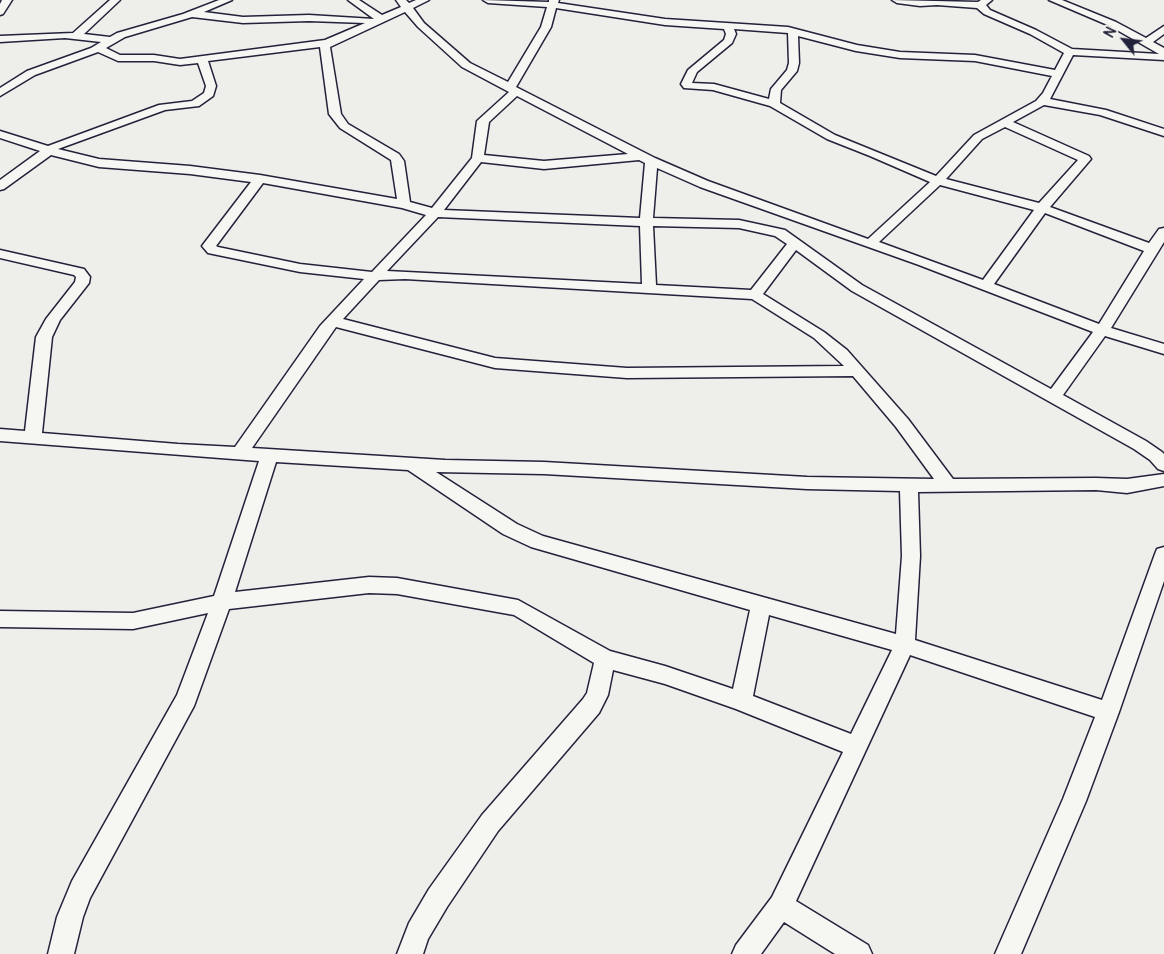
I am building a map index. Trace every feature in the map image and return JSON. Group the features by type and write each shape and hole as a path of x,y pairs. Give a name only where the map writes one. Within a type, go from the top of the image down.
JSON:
{"street":[{"path":"0,12 7,0"},
{"path":"76,36 115,0"},
{"path":"0,93 31,73 98,48 110,40 141,28 191,14 227,0"},
{"path":"354,0 378,19"},
{"path":"98,48 118,58 154,58 180,62 327,43 378,19 404,4 424,0"},
{"path":"488,0 553,2 665,22 793,31 841,44 900,55 974,58 1058,74"},
{"path":"897,0 920,3 984,3 987,12 1033,32 1070,52 1164,57"},
{"path":"1054,0 1113,24 1164,52"},
{"path":"239,454 311,346 373,276 436,213 478,158 482,121 513,90 546,27 553,2"},
{"path":"404,4 440,44 466,65 646,158 704,184 986,285 1101,330 1164,349"},
{"path":"191,14 243,20 309,18 378,19"},
{"path":"727,25 731,34 728,41 693,70 686,84 691,87 726,90 774,104 832,137 938,181 1042,208 1159,243 1116,311 1054,396"},
{"path":"1148,42 1164,29"},
{"path":"774,104 776,89 792,70 794,63 793,31"},
{"path":"0,39 54,35 110,40"},
{"path":"327,43 325,47 335,114 344,126 395,157 398,161 404,204"},
{"path":"870,244 938,181 978,137 1003,122 1029,111 1042,101 1048,95 1070,52"},
{"path":"0,186 62,143 163,107 195,104 209,94 211,86 202,59"},
{"path":"1042,101 1102,112 1164,133"},
{"path":"986,285 1042,208 1085,159 1003,122"},
{"path":"0,134 49,151 99,163 190,170 260,179 404,204 436,213 739,224 780,234 857,288 1140,445 1156,456 1164,465"},
{"path":"478,158 553,164 646,158"},
{"path":"646,158 649,289"},
{"path":"260,179 209,246 213,250 300,268 373,276 405,275 755,295 819,335 842,354 902,423 948,486"},
{"path":"755,295 794,243"},
{"path":"0,254 79,272 83,277 82,283 53,319 44,337 33,437"},
{"path":"332,321 496,363 627,373 858,371"},
{"path":"0,435 239,454 410,464 544,468 807,483 909,486 1096,484 1127,486 1164,480"},
{"path":"61,954 70,917 81,890 186,700 222,602 270,455"},
{"path":"410,464 510,529 538,542 906,645 1108,712"},
{"path":"745,954 781,906 906,645 911,556 909,486"},
{"path":"1008,954 1074,801 1164,554"},
{"path":"0,619 133,622 222,602 369,585 397,586 518,608 605,658 665,675 741,701 857,747"},
{"path":"741,701 761,605"},
{"path":"410,954 418,932 438,898 490,823 591,706 597,695 605,658"},
{"path":"781,906 859,954"}]}
